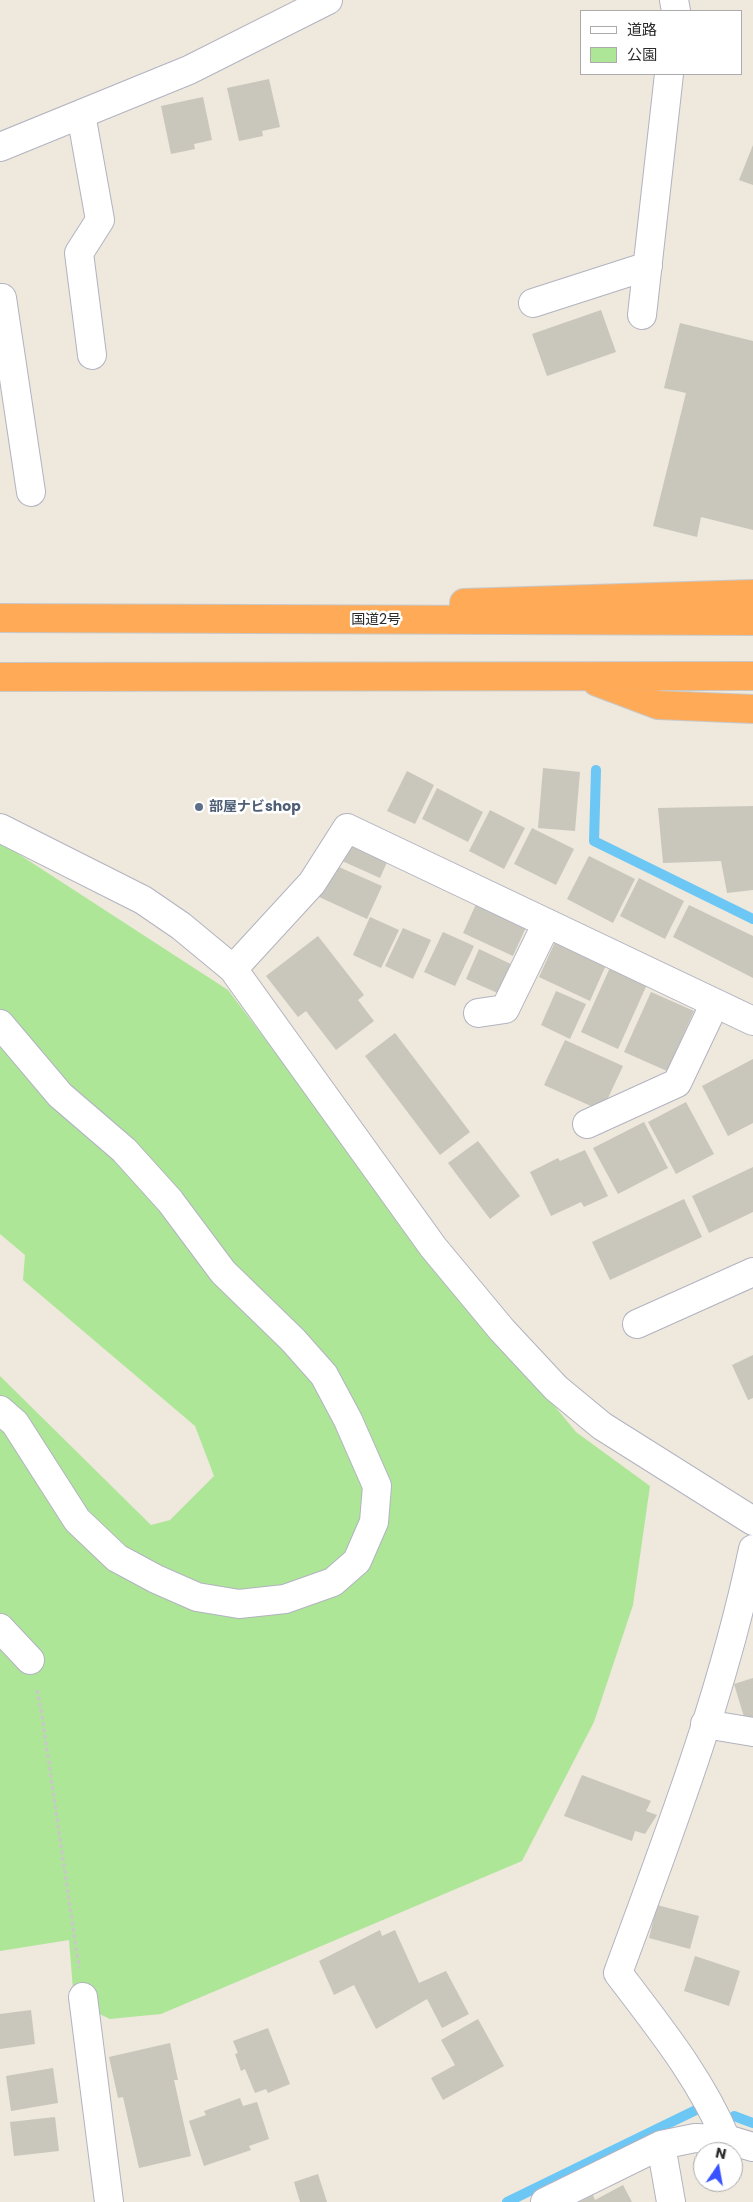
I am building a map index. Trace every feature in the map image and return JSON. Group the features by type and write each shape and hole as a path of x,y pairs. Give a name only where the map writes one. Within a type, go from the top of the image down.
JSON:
{"highway":[{"path":"195,620 482,602 753,594"},
{"name":"国道2号","path":"0,618 753,621"},
{"path":"581,676 658,705 753,709"},
{"path":"0,677 753,676"}],"street":[{"path":"0,146 189,70 328,0"},
{"path":"642,315 669,75"},
{"path":"81,114 100,220 78,253 92,354"},
{"path":"533,303 648,266"},
{"path":"0,298 2,298 31,492"},
{"path":"0,828 143,900 181,926 233,969 433,1247 502,1330 550,1382 602,1426 753,1521"},
{"path":"233,969 312,883 347,828 753,1021"},
{"path":"478,1013 505,1009 547,923"},
{"path":"587,1124 677,1082 715,1003"},
{"path":"0,1024 60,1095 131,1157 170,1201 223,1272 293,1340 324,1375 348,1420 377,1486 374,1522 357,1561 333,1582 285,1598 239,1604 197,1597 156,1579 117,1558 77,1520 15,1423 0,1410"},
{"path":"637,1324 753,1272"},
{"path":"726,2139 714,2112 693,2074 618,1973 667,1840 705,1724 742,1604 753,1549"},
{"path":"0,1628 30,1660"},
{"path":"705,1724 753,1732"},
{"path":"83,1997 109,2202"},
{"path":"545,2202 661,2145 695,2138 726,2139 753,2147"},
{"path":"661,2145 671,2202"}],"path":[{"path":"30,1660 41,1709 83,1997"}],"green space":[{"path":"0,842 228,990 418,1241 576,1432 650,1486 633,1605 594,1722 522,1861 161,2014 110,2019 74,2002 69,1940 0,1951 0,1376 151,1525 170,1520 214,1476 195,1426 23,1280 25,1255 0,1234"}],"building":[{"path":"269,79 280,127 262,131 263,136 239,141 227,88"},
{"path":"203,97 212,140 194,144 195,149 171,154 161,106"},
{"path":"753,145 753,185 739,180"},
{"path":"601,310 616,352 547,376 532,334"},
{"path":"680,323 753,341 753,530 701,517 697,537 653,526 686,393 664,388"},
{"path":"543,768 580,772 575,831 538,828"},
{"path":"407,771 434,785 415,824 387,811"},
{"path":"437,788 483,812 468,842 422,819"},
{"path":"753,806 753,890 727,893 721,861 663,863 658,808"},
{"path":"490,810 525,828 504,869 469,851"},
{"path":"532,828 574,849 556,885 514,864"},
{"path":"348,842 388,860 380,878 340,860"},
{"path":"589,856 635,879 613,923 567,899"},
{"path":"332,864 382,886 367,919 317,896"},
{"path":"639,878 684,901 665,939 620,916"},
{"path":"477,902 527,925 513,956 463,933"},
{"path":"689,905 753,936 753,978 673,937"},
{"path":"370,917 399,930 381,968 353,955"},
{"path":"403,928 431,940 413,979 385,966"},
{"path":"443,932 474,946 455,986 424,972"},
{"path":"318,936 364,995 358,1000 374,1021 336,1050 306,1011 298,1017 266,976"},
{"path":"555,942 606,965 590,1001 539,977"},
{"path":"479,949 515,966 502,995 466,979"},
{"path":"612,963 649,980 618,1049 581,1032"},
{"path":"556,991 586,1004 570,1039 541,1025"},
{"path":"651,992 694,1011 667,1071 624,1052"},
{"path":"395,1033 470,1132 440,1155 365,1056"},
{"path":"565,1040 623,1066 602,1111 544,1085"},
{"path":"753,1059 753,1123 728,1136 702,1086"},
{"path":"686,1102 714,1154 676,1174 648,1122"},
{"path":"644,1122 668,1168 618,1194 593,1148"},
{"path":"478,1141 520,1196 490,1219 448,1163"},
{"path":"585,1150 608,1196 584,1207 581,1202 551,1216 530,1172 558,1158 560,1161"},
{"path":"753,1167 753,1212 709,1233 692,1196"},
{"path":"684,1199 702,1237 610,1280 592,1242"},
{"path":"753,1355 753,1398 748,1400 732,1365"},
{"path":"753,1678 753,1718 745,1720 734,1684"},
{"path":"582,1775 651,1801 646,1811 657,1815 645,1834 635,1831 632,1841 564,1816"},
{"path":"657,1905 699,1916 690,1949 649,1938"},
{"path":"380,1930 382,1936 395,1930 419,1983 446,1971 469,2014 442,2028 427,1999 376,2029 354,1985 334,1995 319,1961"},
{"path":"695,1956 740,1971 729,2006 684,1991"},
{"path":"31,2010 35,2044 0,2049 0,2014"},
{"path":"478,2019 504,2066 443,2100 431,2078 455,2065 441,2040"},
{"path":"268,2028 290,2084 268,2093 266,2089 255,2093 245,2069 241,2071 235,2054 238,2053 233,2041"},
{"path":"170,2043 178,2080 174,2080 191,2156 139,2168 123,2097 118,2098 109,2057"},
{"path":"53,2068 58,2103 11,2111 6,2076"},
{"path":"240,2098 243,2106 257,2102 269,2139 249,2146 251,2150 204,2166 189,2121 206,2115 204,2111"},
{"path":"55,2117 59,2151 14,2156 10,2122"},
{"path":"318,2174 327,2202 300,2202 294,2182"},
{"path":"623,2185 632,2202 579,2202 593,2195 595,2200"}],"waterway":[{"path":"596,770 594,841 753,919"},
{"path":"507,2202 696,2110"},
{"path":"734,2116 753,2123"}],"place":[{"name":"部屋ナビshop","path":"199,807"}]}
